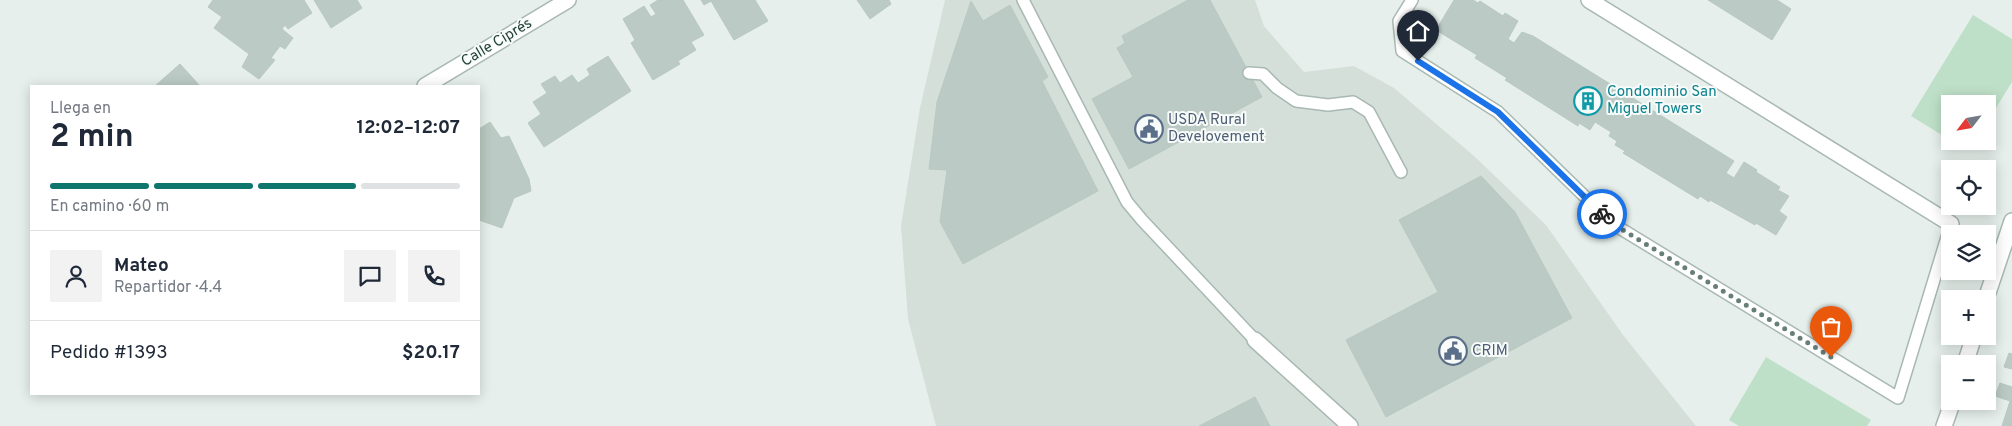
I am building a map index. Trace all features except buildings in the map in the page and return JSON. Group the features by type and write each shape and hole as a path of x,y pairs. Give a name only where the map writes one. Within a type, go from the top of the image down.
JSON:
{"street":[{"name":"Calle Ciprés","path":"427,85 568,0"},
{"path":"1589,0 1951,224"},
{"path":"1989,290 2012,220"},
{"path":"1255,340 1350,426"},
{"path":"1944,426 1949,410"}],"lane":[{"path":"1023,0 1127,202 1148,227 1255,340"},
{"path":"1412,0 1399,21 1402,51 1498,112 1613,224 1898,398 1951,224"},
{"path":"1249,73 1263,74 1277,88 1296,101 1328,105 1352,102 1368,112 1401,172"}],"shaded area":[{"path":"945,0 1255,0 1264,26 1304,72 1354,66 1394,88 1474,156 1546,225 1623,335 1696,426 936,426 908,319 901,226 920,108"}],"green space":[{"path":"1973,15 2012,39 2012,82 1996,108 1996,95 1941,95 1941,134 1911,116"},
{"path":"1766,357 1871,420 1867,426 1739,426 1729,420"}],"way so far":[{"path":"1602,214 1613,224 1831,357"}],"place":[{"name":"Condominio San Miguel Towers","path":"1588,101"},
{"name":"USDA Rural Develovement","path":"1149,129"},
{"name":"CRIM","path":"1453,351"}],"route":[{"path":"1418,61 1498,112 1602,214"}]}
